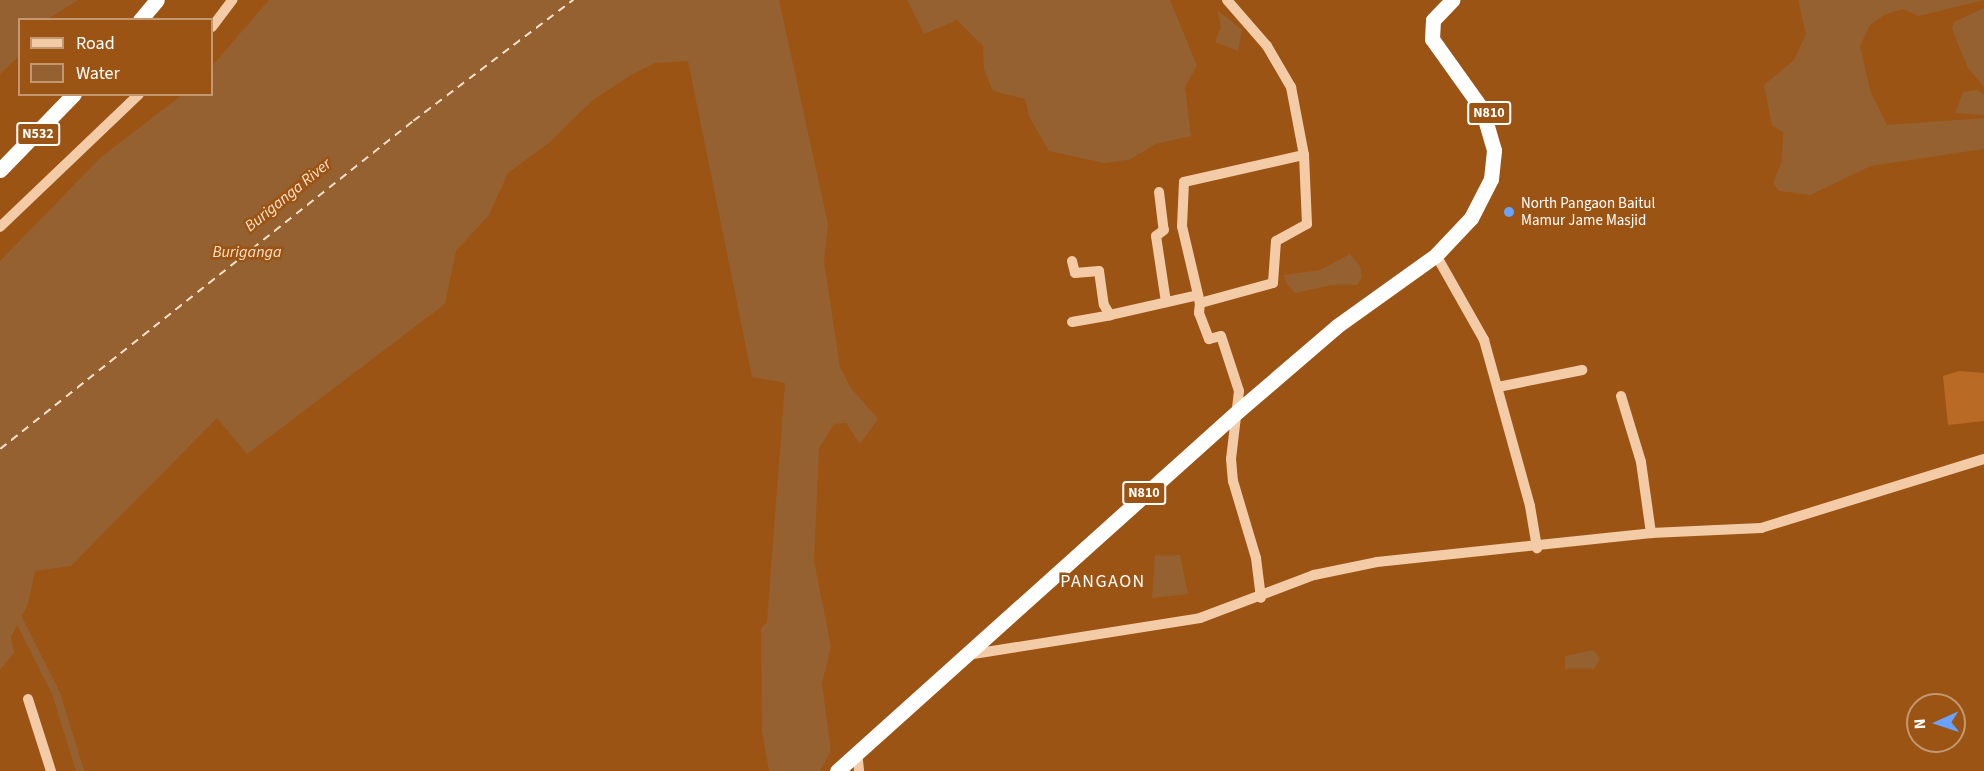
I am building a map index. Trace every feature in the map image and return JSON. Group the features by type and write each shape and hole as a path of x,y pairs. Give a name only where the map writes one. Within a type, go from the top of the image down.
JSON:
{"highway":[{"path":"142,18 157,0"},
{"name":"N810","path":"1452,0 1433,20 1432,39 1482,109 1494,135"},
{"name":"N810","path":"850,764 961,656 1238,411 1337,326 1436,255 1469,225 1486,200 1496,173 1494,135 1483,102 1440,42 1441,22 1466,0"},
{"name":"N532","path":"0,170 72,96"}],"street":[{"path":"213,26 232,0"},
{"path":"1072,322 1273,283 1276,240 1308,224 1304,155 1291,87 1267,46 1227,0"},
{"path":"0,227 137,96"},
{"path":"1261,598 1256,558 1233,481 1231,459 1238,411 1233,366 1221,336 1209,339 1202,328 1199,299 1182,226 1184,182 1304,155"},
{"path":"1159,192 1164,230 1156,236 1166,302"},
{"path":"1436,255 1484,340 1498,387 1537,548"},
{"path":"1072,261 1075,273 1099,272 1104,305 1110,315"},
{"path":"1498,387 1582,370"},
{"path":"1621,396 1641,462 1651,533"},
{"path":"961,656 1168,625 1261,598 1314,575 1377,562 1537,548 1651,533 1775,526 1876,489 1984,459"},
{"path":"28,699 51,771"}],"shaded area":[{"path":"1959,371 1984,373 1984,421 1948,425 1943,376"}],"water":[{"path":"0,0 78,0 50,18 18,18 18,57 0,74"},
{"name":"Buriganga","path":"269,0 779,0 828,224 824,261 840,367 851,388 878,419 860,444 846,423 834,424 819,448 814,561 831,646 822,684 831,750 820,771 769,771 762,731 761,628 767,622 785,383 752,377 688,61 655,63 631,75 593,100 550,142 508,173 489,215 456,251 445,304 247,454 217,418 71,566 35,571 28,604 11,637 14,653 0,670 0,261 101,157 181,96 213,96 213,65"},
{"path":"907,0 1170,0 1197,66 1185,87 1191,136 1156,144 1129,160 1104,163 1049,151 1029,116 1025,99 993,91 984,69 983,46 957,20 924,34"},
{"path":"1798,0 1984,0 1919,16 1902,9 1884,15 1870,25 1860,46 1871,93 1887,125 1984,118 1984,149 1871,166 1810,195 1779,191 1773,183 1782,161 1783,132 1772,126 1764,85 1794,60 1806,34"},
{"path":"1984,8 1984,87 1968,68 1952,29 1954,22"},
{"path":"1217,10 1242,30 1238,51 1215,42 1221,27"},
{"path":"1977,90 1984,95 1984,115 1955,113 1963,92"},
{"path":"1350,254 1360,266 1362,277 1357,285 1332,285 1295,293 1286,283 1284,275 1320,270"},
{"path":"1155,555 1180,555 1188,594 1152,598"},
{"path":"1594,650 1600,659 1594,669 1565,669 1565,656"}],"waterway":[{"path":"15,612 56,693 80,771"}],"ferry route":[{"path":"0,449 413,121 573,0"}],"place":[{"name":"North Pangaon Baitul Mamur Jame Masjid","path":"1509,212"}],"district":[{"name":"PANGAON","path":"1103,582"}],"water label":[{"name":"Buriganga River","path":"288,195"}]}
